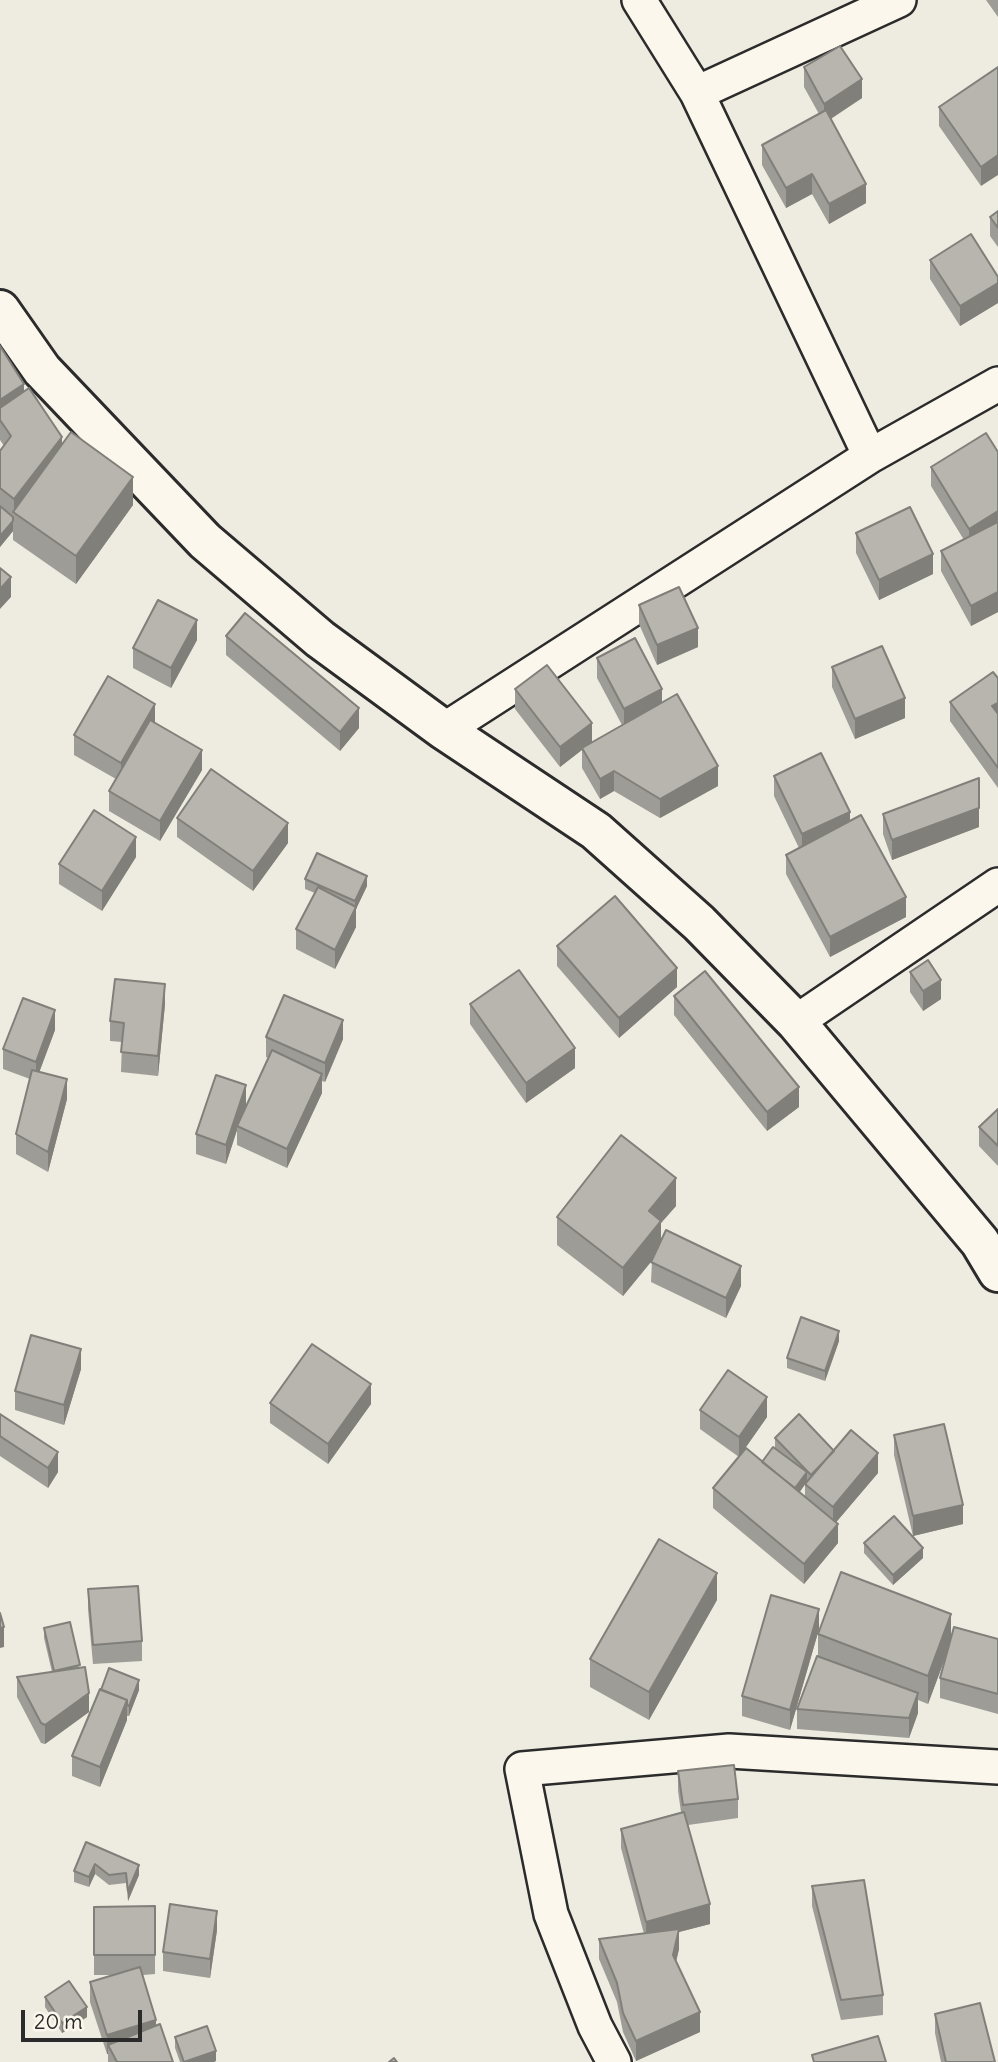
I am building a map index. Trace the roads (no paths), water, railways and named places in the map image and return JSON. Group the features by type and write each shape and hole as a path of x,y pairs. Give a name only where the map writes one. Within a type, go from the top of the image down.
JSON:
{"main road":[{"path":"2,316 42,370 205,541 320,639 444,730 596,831 699,923 796,1021 992,1249"}],"street":[{"path":"639,0 697,93 870,456"},
{"path":"697,93 899,0"},
{"path":"444,730 870,456 998,384"},
{"path":"796,1021 998,885"},
{"path":"614,2062 595,2026 551,1914 522,1769 729,1751 998,1768"}]}
